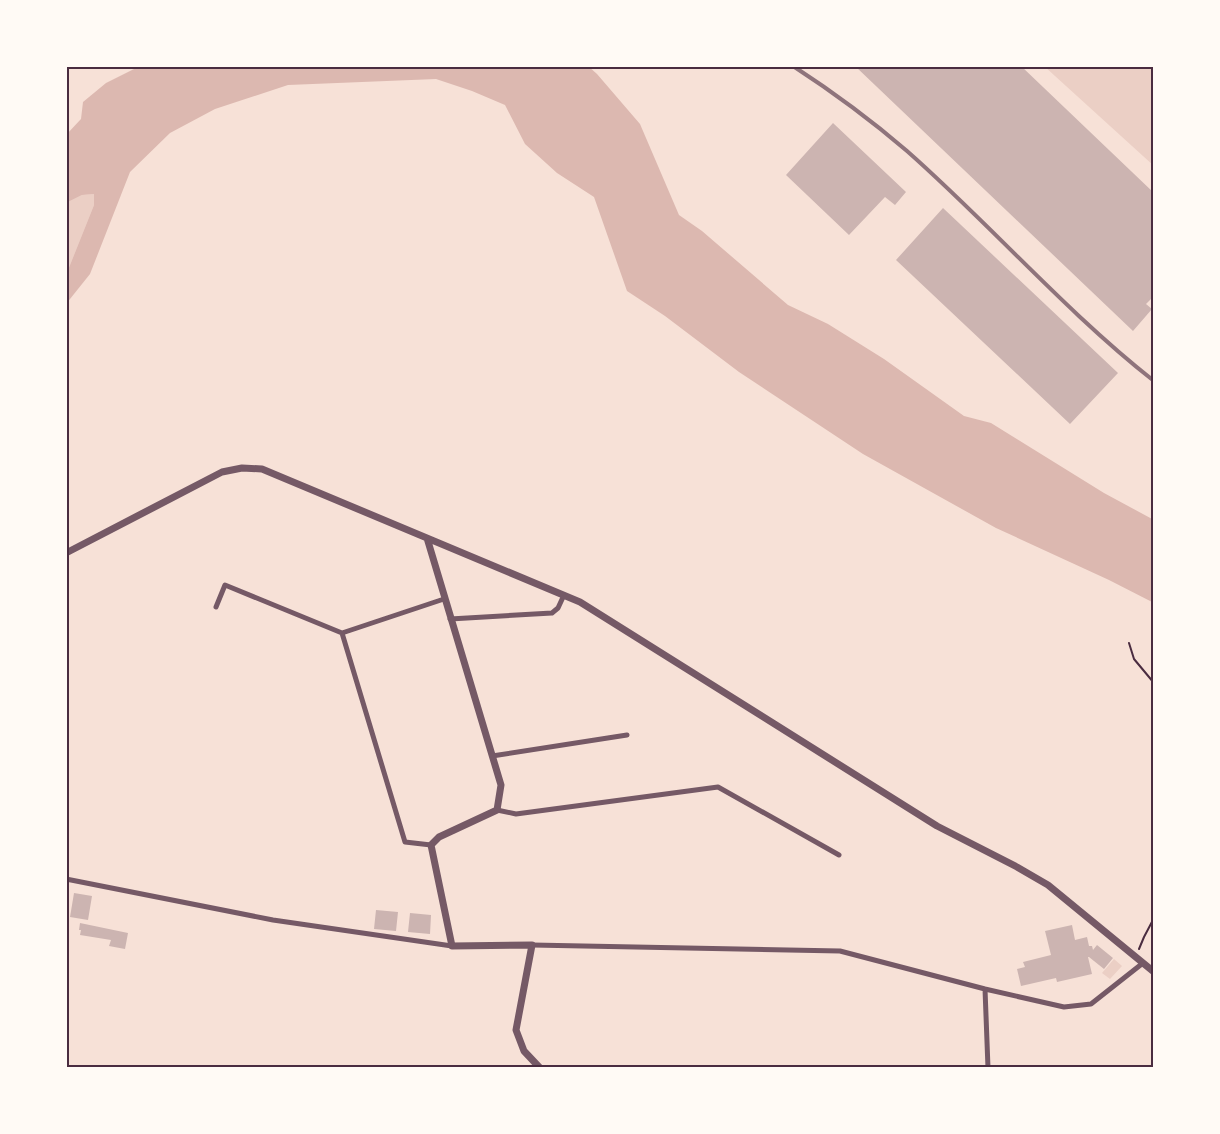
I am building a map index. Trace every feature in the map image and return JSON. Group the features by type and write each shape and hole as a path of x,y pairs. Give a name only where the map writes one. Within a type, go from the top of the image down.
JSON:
{"street":[{"path":"66,553 222,472 242,468 262,469 580,602 937,825 1048,885 1154,972"},
{"path":"426,538 501,785 497,810"},
{"path":"216,607 225,585 342,633 444,599"},
{"path":"450,619 552,613 558,608 564,595"},
{"path":"342,633 405,842 431,845"},
{"path":"492,756 627,735"},
{"path":"431,845 439,837 497,810 516,814 718,787 839,855"},
{"path":"431,845 452,946"},
{"path":"66,879 273,920 452,946 532,945 840,951 1064,1007 1091,1004 1143,963"},
{"path":"532,945 516,1030 524,1051 540,1068"},
{"path":"985,989 988,1068"}],"path":[{"path":"1129,643 1134,659 1154,683"},
{"path":"1136,957 1143,937 1154,918"}],"shaded area":[{"path":"140,66 588,66 640,124 679,215 702,231 788,305 828,324 884,359 964,416 991,423 1104,493 1154,520 1154,603 996,528 863,454 739,372 665,316 627,291 594,197 557,173 525,144 505,105 436,79 288,85 215,109 170,133 130,172 90,274 66,304 66,275 94,205 94,194 82,195 66,203 66,135 81,119 83,102 106,83"},
{"path":"1044,66 1154,66 1154,166"},
{"path":"94,194 94,205 66,275 66,203 82,195"},
{"path":"1114,959 1122,966 1110,979 1102,973"}],"building":[{"path":"855,66 1021,66 1154,193 1154,296 1146,304 1152,309 1133,331"},
{"path":"833,123 906,192 895,205 885,197 849,235 786,175"},
{"path":"943,208 1118,373 1070,424 896,260"},
{"path":"74,893 92,896 88,920 70,917"},
{"path":"376,910 398,912 396,931 374,929"},
{"path":"410,913 431,915 430,934 408,932"},
{"path":"80,923 128,933 125,949 109,946 111,940 80,935"},
{"path":"1072,925 1075,940 1087,937 1089,946 1092,946 1093,950 1097,945 1113,958 1104,969 1088,957 1092,974 1057,982 1056,978 1021,986 1017,969 1025,967 1023,962 1051,955 1045,931"}],"railway":[{"path":"793,66 852,107 907,151 1090,326 1154,381"}]}
